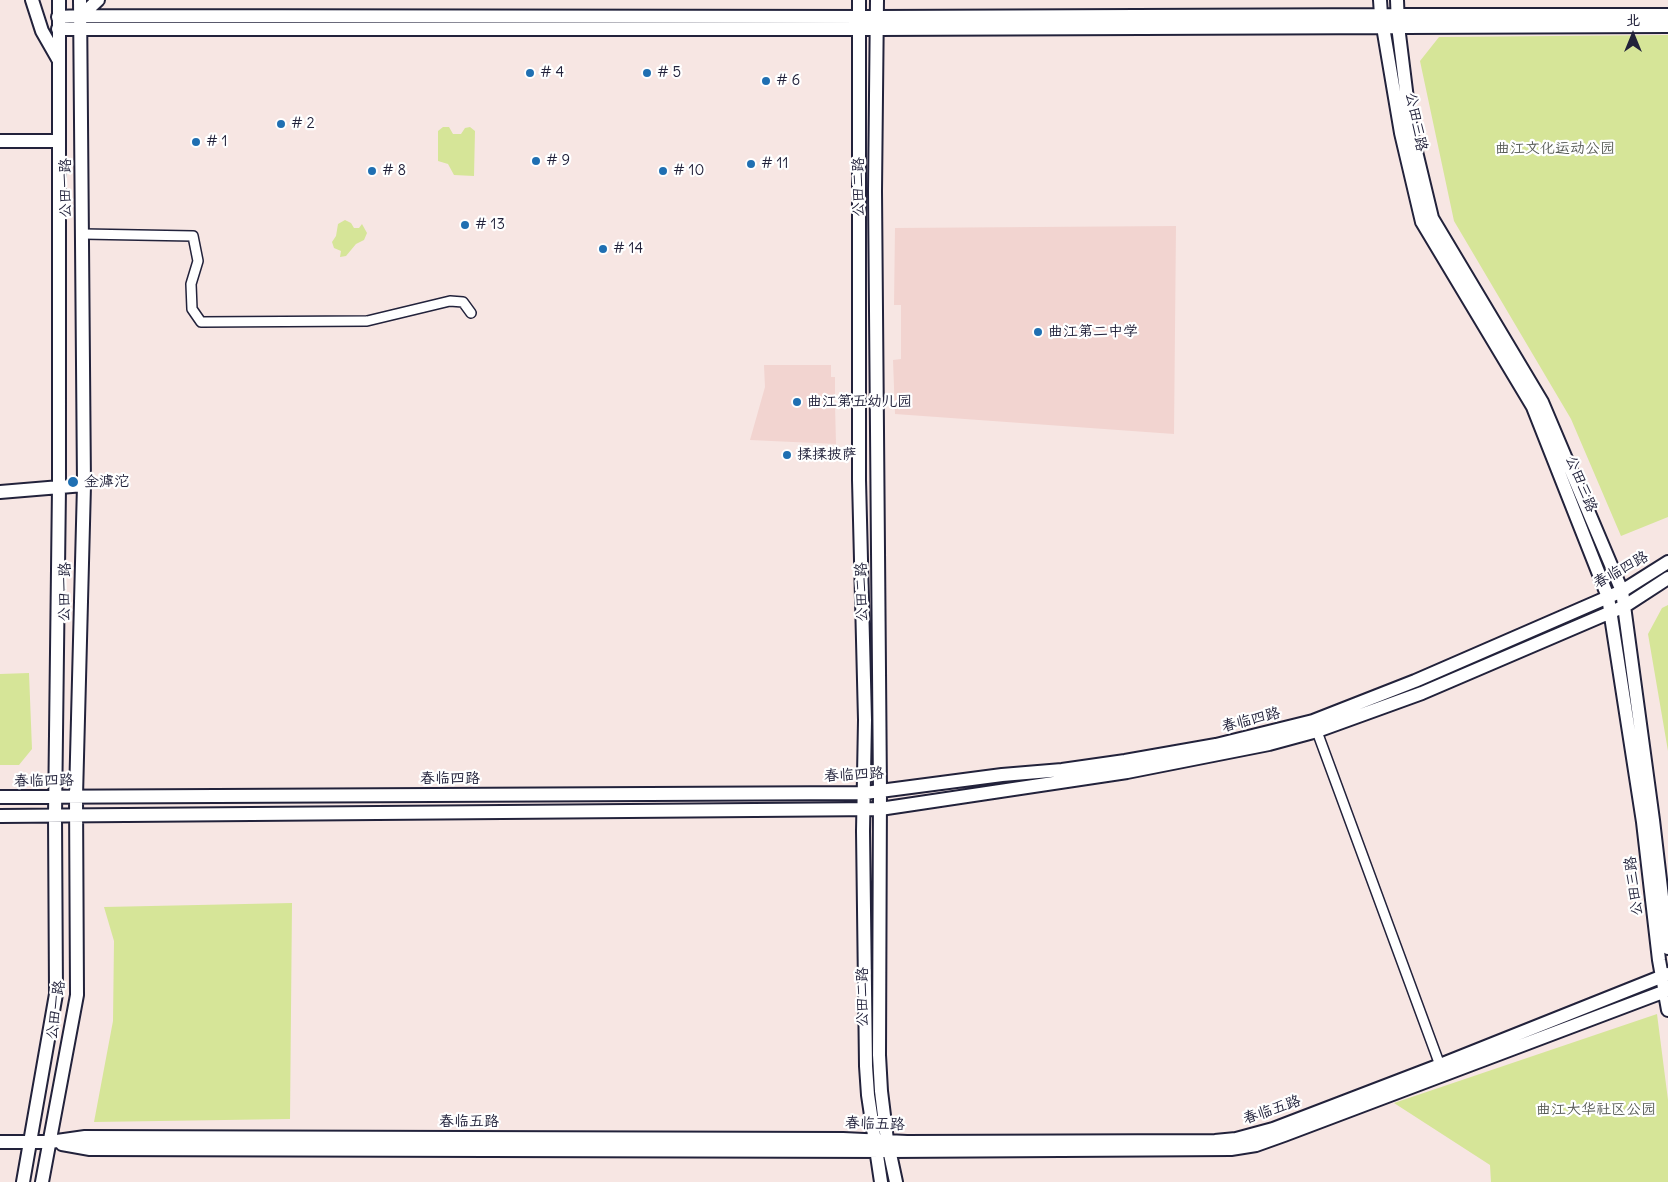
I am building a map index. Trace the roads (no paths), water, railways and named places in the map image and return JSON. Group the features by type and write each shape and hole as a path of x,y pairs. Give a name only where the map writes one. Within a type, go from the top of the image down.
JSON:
{"street":[{"path":"32,0 42,31 58,59"},
{"name":"公田一路","path":"23,1182 56,994 55,797 59,487 59,0"},
{"name":"公田一路","path":"42,1182 77,994 76,796 84,486 80,0"},
{"path":"81,22 98,0"},
{"name":"公田二路","path":"859,0 859,480 865,720 866,1066 881,1182"},
{"name":"公田二路","path":"877,0 875,210 880,791 879,1055 889,1145 896,1182"},
{"name":"公田三路","path":"1380,0 1401,133 1422,222 1533,407 1608,597 1643,822 1665,975 1668,1010"},
{"name":"公田三路","path":"1397,0 1411,131 1432,218 1542,402 1622,591 1668,948"},
{"path":"58,23 1382,21 1668,15"},
{"path":"1398,20 1668,26"},
{"path":"0,141 58,141"},
{"path":"83,234 193,236 198,261 191,284 192,309 200,322 367,321 450,301 463,302 471,313"},
{"path":"0,492 84,486"},
{"name":"春临四路","path":"0,798 76,796 865,793 1002,775 1062,770 1125,761 1315,726 1622,591 1668,562"},
{"name":"春临四路","path":"0,816 880,809 1127,772 1260,746 1315,726 1422,693 1625,606 1668,578"},
{"path":"1315,726 1442,1070"},
{"name":"春临五路","path":"0,1142 50,1142 90,1149 889,1145 1231,1149 1256,1145 1284,1135 1665,975"},
{"name":"春临五路","path":"1442,1070 1666,990"}],"place":[{"name":"# 4","path":"530,73"},
{"name":"# 5","path":"647,73"},
{"name":"# 6","path":"766,81"},
{"name":"# 2","path":"281,124"},
{"name":"# 1","path":"196,142"},
{"name":"# 9","path":"536,161"},
{"name":"# 11","path":"751,164"},
{"name":"# 8","path":"372,171"},
{"name":"# 10","path":"663,171"},
{"name":"# 13","path":"465,225"},
{"name":"# 14","path":"603,249"},
{"name":"曲江第二中学","path":"1038,332"},
{"name":"曲江第五幼儿园","path":"797,402"},
{"name":"揉揉披萨","path":"787,455"},
{"name":"金滹沱","path":"73,482"}],"park label":[{"name":"曲江文化运动公园","path":"1555,149"},
{"name":"曲江大华社区公园","path":"1596,1110"}]}
